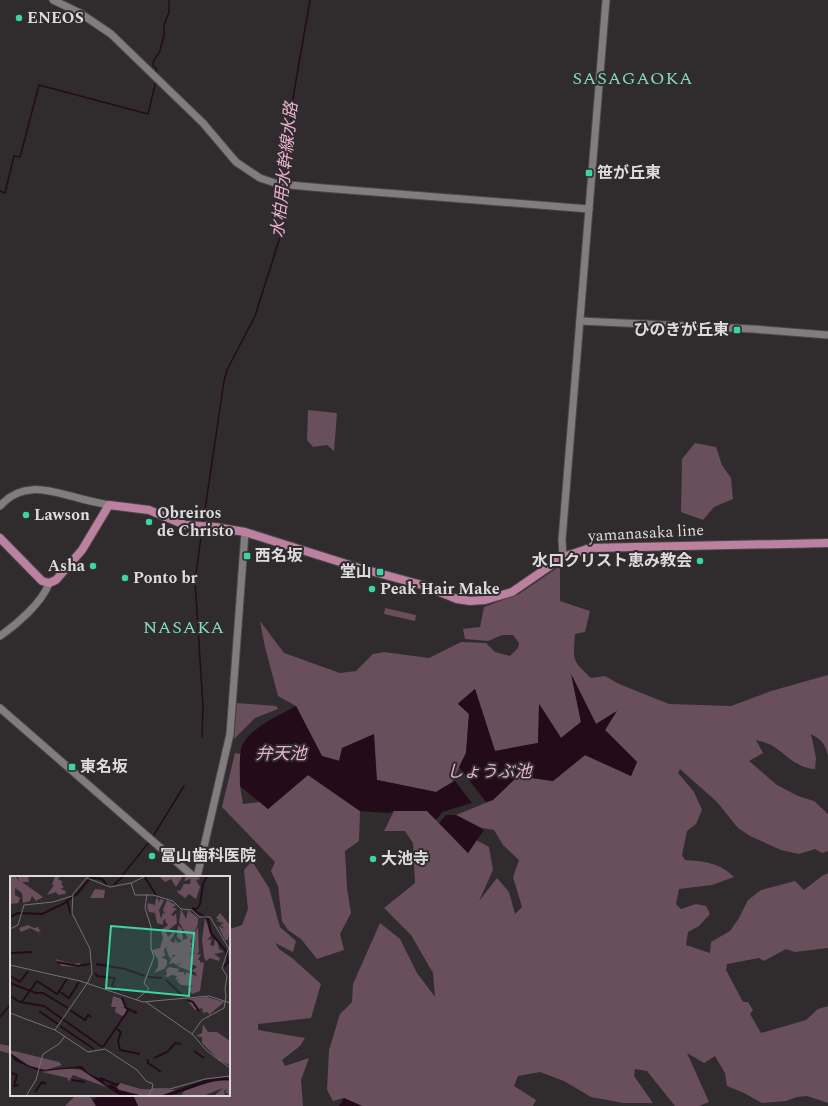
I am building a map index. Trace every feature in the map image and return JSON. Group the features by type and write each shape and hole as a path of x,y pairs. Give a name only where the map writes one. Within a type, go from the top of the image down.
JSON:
{"main road":[{"name":"yamanasaka line","path":"109,505 149,510 185,525 215,527 245,532 343,563 422,585 457,599 470,601 485,600 512,592 563,557 590,548 605,546 828,543"},
{"path":"0,538 42,581 49,583 56,580 82,550 109,505"}],"street":[{"path":"53,0 80,13 111,34 202,123 236,162 260,178 285,185 589,209"},
{"path":"563,557 562,540 606,0"},
{"path":"580,322 759,329 828,335"},
{"path":"0,506 11,496 20,492 36,489 53,491 109,505"},
{"path":"197,876 230,734 245,532"},
{"path":"0,636 31,608 46,591 49,583"},
{"path":"0,708 193,876"}],"shaded area":[{"path":"308,410 337,413 334,451 327,445 313,447 307,440"},
{"path":"695,443 716,447 722,465 731,478 733,499 714,507 703,520 681,512 682,459"},
{"path":"560,566 560,601 590,611 585,632 575,634 574,655 577,663 591,678 605,676 619,684 669,704 731,706 771,691 828,675 828,756 822,743 818,738 811,734 816,758 815,769 802,766 771,745 756,740 763,753 749,761 777,785 798,796 814,801 828,814 828,851 822,853 815,849 799,854 781,850 750,836 738,828 717,802 680,769 678,773 694,792 702,810 696,824 687,831 682,855 685,860 705,862 717,866 729,872 734,877 712,885 679,889 676,904 681,909 696,904 706,906 710,914 699,926 688,932 686,945 710,953 711,942 730,931 739,918 748,900 761,890 795,881 804,890 828,873 828,948 795,952 786,949 764,961 759,958 727,964 726,970 743,1002 748,1002 753,1010 750,1014 761,1033 806,1020 818,1009 828,1006 828,1103 807,1096 797,1097 786,1101 762,1103 727,1086 725,1073 715,1056 704,1063 687,1053 709,1102 699,1106 675,1106 647,1071 635,1069 634,1076 653,1103 623,1103 591,1097 564,1081 540,1072 518,1076 514,1086 536,1100 533,1106 362,1106 344,1098 333,1101 327,1090 329,1050 340,1014 352,1002 353,984 380,923 400,939 417,973 435,997 433,973 411,935 384,908 415,883 413,843 405,831 384,831 394,811 427,811 468,853 476,840 489,847 493,870 479,901 497,878 509,892 515,914 522,907 513,877 519,860 503,845 494,830 482,828 456,815 493,800 518,776 553,781 585,755 631,776 637,762 605,730 615,712 596,724 572,676 581,722 561,738 540,705 538,743 495,751 475,689 458,703 469,714 466,753 452,782 436,792 377,780 340,761 322,756 296,706 278,696 265,647 260,621 284,653 340,673 356,671 373,654 384,652 429,658 461,642 486,643 495,652 510,656 518,648 519,643 513,635 502,635 488,641 465,639 463,629 480,627 484,607 519,594"},
{"path":"385,608 416,615 415,621 384,614"},
{"path":"237,703 276,706 278,709 255,718 234,739"},
{"path":"235,753 241,754 240,786 243,804 260,802 268,809 308,775 360,811 359,841 345,851 347,888 351,913 340,934 344,950 317,959 301,939 288,930 282,921 278,886 271,871 275,862 222,807"},
{"path":"252,861 269,888 280,927 296,941 293,952 275,943 279,949 292,958 321,984 311,1018 258,1024 258,1030 305,1038 300,1046 282,1060 285,1066 309,1058 301,1080 303,1106 138,1106 133,1096 230,1096 230,929 242,925 248,909 244,870"},
{"path":"0,1044 10,1046 10,1054 0,1051"},
{"path":"75,1096 90,1096 96,1106 65,1106"}],"water":[{"name":"しょうぶ池","path":"571,674 596,724 617,711 605,730 637,762 631,776 585,755 553,781 518,776 493,800 486,802 459,767 466,753 469,714 458,704 475,689 495,751 538,743 539,704 561,738 581,722"},
{"name":"弁天池","path":"296,706 322,756 339,761 342,748 374,734 377,780 436,792 455,781 472,803 442,812 436,820 427,811 394,811 389,813 360,811 308,775 268,809 240,786 241,749 249,735 256,729 264,723"},
{"path":"446,815 456,815 484,830 468,853 439,823"},
{"path":"99,1096 133,1096 138,1106 96,1106 93,1100"},
{"path":"344,1098 362,1106 339,1106"}],"waterway":[{"path":"156,75 156,68 153,66 153,62 160,51 164,35 164,25 169,12 169,0"},
{"name":"水柏用水幹線水路","path":"285,182 293,98 310,0"},
{"path":"0,191 5,193 14,156 20,157 39,85 148,114 156,81"},
{"name":"水柏用水幹線水路","path":"203,523 224,381 227,370 255,316 282,231 285,188"},
{"name":"水柏用水幹線水路","path":"202,529 195,581 203,706 202,737"},
{"name":"水柏用水幹線水路","path":"152,838 184,786"},
{"name":"水柏用水幹線水路","path":"122,876 150,841"},
{"name":"水柏用水幹線水路","path":"0,1017 10,1005"}],"place":[{"name":"ENEOS","path":"19,18"},
{"name":"笹が丘東","path":"589,173"},
{"name":"ひのきが丘東","path":"737,330"},
{"name":"Lawson","path":"26,515"},
{"name":"Obreiros de Christo","path":"149,522"},
{"name":"西名坂","path":"247,556"},
{"name":"水口クリスト恵み教会","path":"700,561"},
{"name":"Asha","path":"93,566"},
{"name":"堂山","path":"380,572"},
{"name":"Ponto br","path":"125,578"},
{"name":"Peak Hair Make","path":"372,589"},
{"name":"東名坂","path":"72,767"},
{"name":"冨山歯科医院","path":"152,856"},
{"name":"大池寺","path":"373,859"}],"district":[{"name":"SASAGAOKA","path":"633,78"},
{"name":"NASAKA","path":"184,627"}]}
